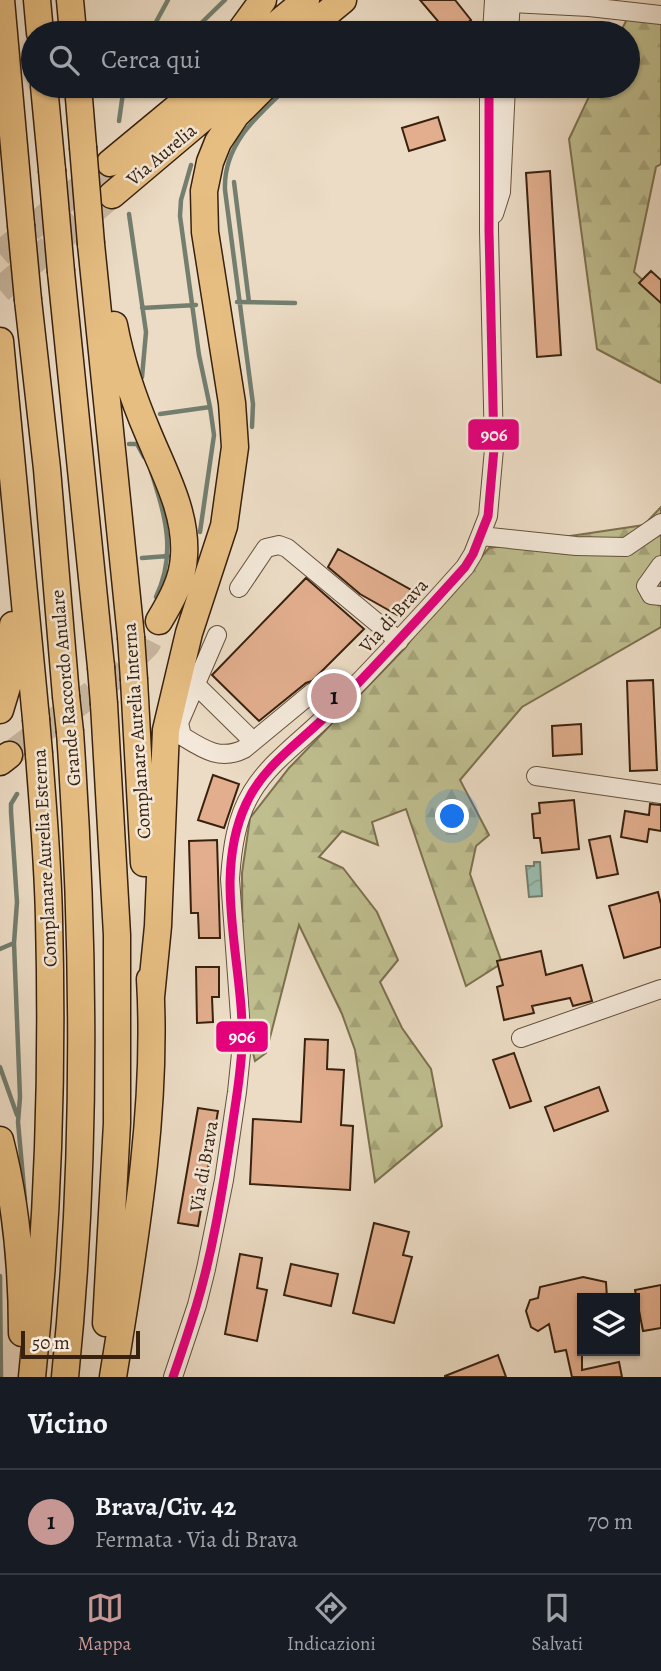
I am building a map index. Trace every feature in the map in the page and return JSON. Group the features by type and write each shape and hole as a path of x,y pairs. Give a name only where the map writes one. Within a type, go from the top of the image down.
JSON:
{"highway":[{"name":"Grande Raccordo Anulare","path":"1,0 70,732 81,934 82,1086 76,1235 65,1377"},
{"path":"37,0 39,21"},
{"path":"70,0 72,21"},
{"path":"85,0 86,21"},
{"path":"248,21 263,0"},
{"path":"281,21 306,0"},
{"path":"317,21 342,0"},
{"path":"338,21 362,0"},
{"name":"Grande Raccordo Anulare","path":"45,98 101,667 117,935 117,1123 109,1289 101,1377"},
{"name":"Complanare Aurelia Interna","path":"79,98 91,244 131,637 151,996 152,1053 146,1136 131,1266 114,1377"},
{"path":"81,118 84,98"},
{"name":"Via Aurelia","path":"110,163 183,98"},
{"name":"Via Aurelia","path":"112,195 227,98"},
{"path":"151,996 158,926 166,730 189,633 224,526 235,447 232,403 205,232 204,191 210,162 222,134 253,98"},
{"path":"94,271 112,315 121,358 138,408 168,481 183,530 184,556 181,577 159,621"},
{"name":"Complanare Aurelia Esterna","path":"0,341 39,754 49,918 50,1049 42,1277 32,1377"},
{"path":"0,709 10,681 14,653 6,524 12,466"},
{"path":"0,1140 14,1217 22,1289 20,1377"}],"street":[{"path":"505,1 661,15"},
{"path":"497,21 505,1"},
{"path":"505,1 508,21"},
{"name":"Via di Brava","path":"173,1377 206,1269 224,1180 237,1092 242,1044 230,879 235,836 241,815 252,792 274,765 400,641 465,566 488,516 494,449 489,98"},
{"path":"489,231 501,192 505,98"},
{"path":"481,536 576,546 626,547 661,523"},
{"path":"239,587 266,548 279,545 287,548 400,641"},
{"path":"661,565 646,586 651,595 661,596"},
{"path":"217,635 179,723 181,736 225,756 244,749 313,692"},
{"path":"194,684 253,741"},
{"path":"280,719 299,742"},
{"path":"536,776 661,793"},
{"path":"521,1038 661,989"}],"green space":[{"path":"627,19 661,23 661,164 656,167 634,272 661,297 661,383 597,349 569,139 588,98 640,98 640,21 626,21"},
{"path":"661,507 661,627 522,707 460,780 489,835 476,846 470,874 502,963 466,986 406,809 372,822 378,845 342,831 319,857 343,868 377,912 398,960 380,982 402,1028 431,1069 442,1126 375,1182 355,1050 342,1014 299,925 266,1053 255,1061 243,1011 242,873 250,818 289,768 404,649 489,548 644,525"}],"water":[{"path":"534,862 540,862 542,896 529,897 526,866 534,866"}],"building":[{"path":"420,0 455,0 471,20 470,21 438,21"},
{"path":"438,117 445,140 409,151 402,128"},
{"path":"550,171 561,355 537,357 526,173"},
{"path":"651,271 661,280 661,303 639,283"},
{"path":"338,549 413,591 399,616 360,594 328,567"},
{"path":"306,578 364,629 312,681 259,721 212,675"},
{"path":"653,680 657,770 630,771 627,681"},
{"path":"581,724 582,754 553,756 552,726"},
{"path":"213,775 239,784 224,828 198,820"},
{"path":"574,800 579,849 542,853 540,838 534,838 532,814 540,813 539,803"},
{"path":"650,804 661,805 661,831 649,829 647,842 621,837 625,811 649,815"},
{"path":"610,836 618,874 597,878 589,840"},
{"path":"217,840 220,938 199,938 198,913 191,913 189,841"},
{"path":"658,892 661,904 661,947 624,958 609,906"},
{"path":"541,951 546,975 582,965 592,1001 573,1006 570,998 532,1006 534,1013 504,1020 497,987 503,985 497,961"},
{"path":"196,967 219,967 219,997 212,997 213,1022 197,1023"},
{"path":"305,1039 328,1040 327,1069 344,1070 341,1125 353,1126 350,1190 250,1184 253,1119 301,1122"},
{"path":"514,1053 531,1101 510,1108 493,1060"},
{"path":"599,1087 608,1111 554,1131 545,1107"},
{"path":"198,1108 218,1111 198,1226 178,1223"},
{"path":"374,1223 409,1232 403,1255 412,1257 394,1323 353,1313"},
{"path":"240,1254 262,1258 257,1288 267,1290 257,1341 225,1334"},
{"path":"291,1264 338,1274 331,1306 284,1295"},
{"path":"583,1277 606,1282 607,1293 577,1293 577,1356 582,1356 582,1370 619,1362 622,1377 572,1377 566,1350 555,1352 549,1324 538,1331 531,1327 526,1311 530,1300 538,1298 540,1287"},
{"path":"661,1285 661,1328 643,1331 640,1293 636,1293 635,1290"},
{"path":"498,1355 506,1377 445,1377 445,1376"}],"waterway":[{"path":"157,21 168,0"},
{"path":"203,21 225,0"},
{"path":"119,121 122,98"},
{"path":"252,427 253,404 225,190 226,174 236,145 276,98"},
{"path":"191,165 181,200 180,216 199,355 214,435 200,532"},
{"path":"234,182 249,302"},
{"path":"129,214 146,332 142,377"},
{"path":"237,302 295,303"},
{"path":"142,308 196,305"},
{"path":"160,414 210,407"},
{"path":"129,444 137,444 144,457"},
{"path":"151,471 167,534 166,565 156,597"},
{"path":"142,558 168,556"},
{"path":"17,794 11,804 11,812 17,902 14,943 20,1097 18,1122 25,1200"},
{"path":"0,949 14,943"},
{"path":"0,1067 17,1115"},
{"path":"0,1276 1,1377"}],"tunnel":[{"path":"0,254 110,163"},
{"path":"0,290 112,195"},
{"path":"9,755 113,678 147,645 159,621"}],"transit line":[{"name":"906","path":"173,1377 196,1307 212,1243 239,1079 242,1015 230,893 236,833 246,804 253,790 272,766 346,696 465,567 488,516 494,449 489,98"}],"place":[{"name":"Brava/Civ. 42","path":"334,696"}]}
